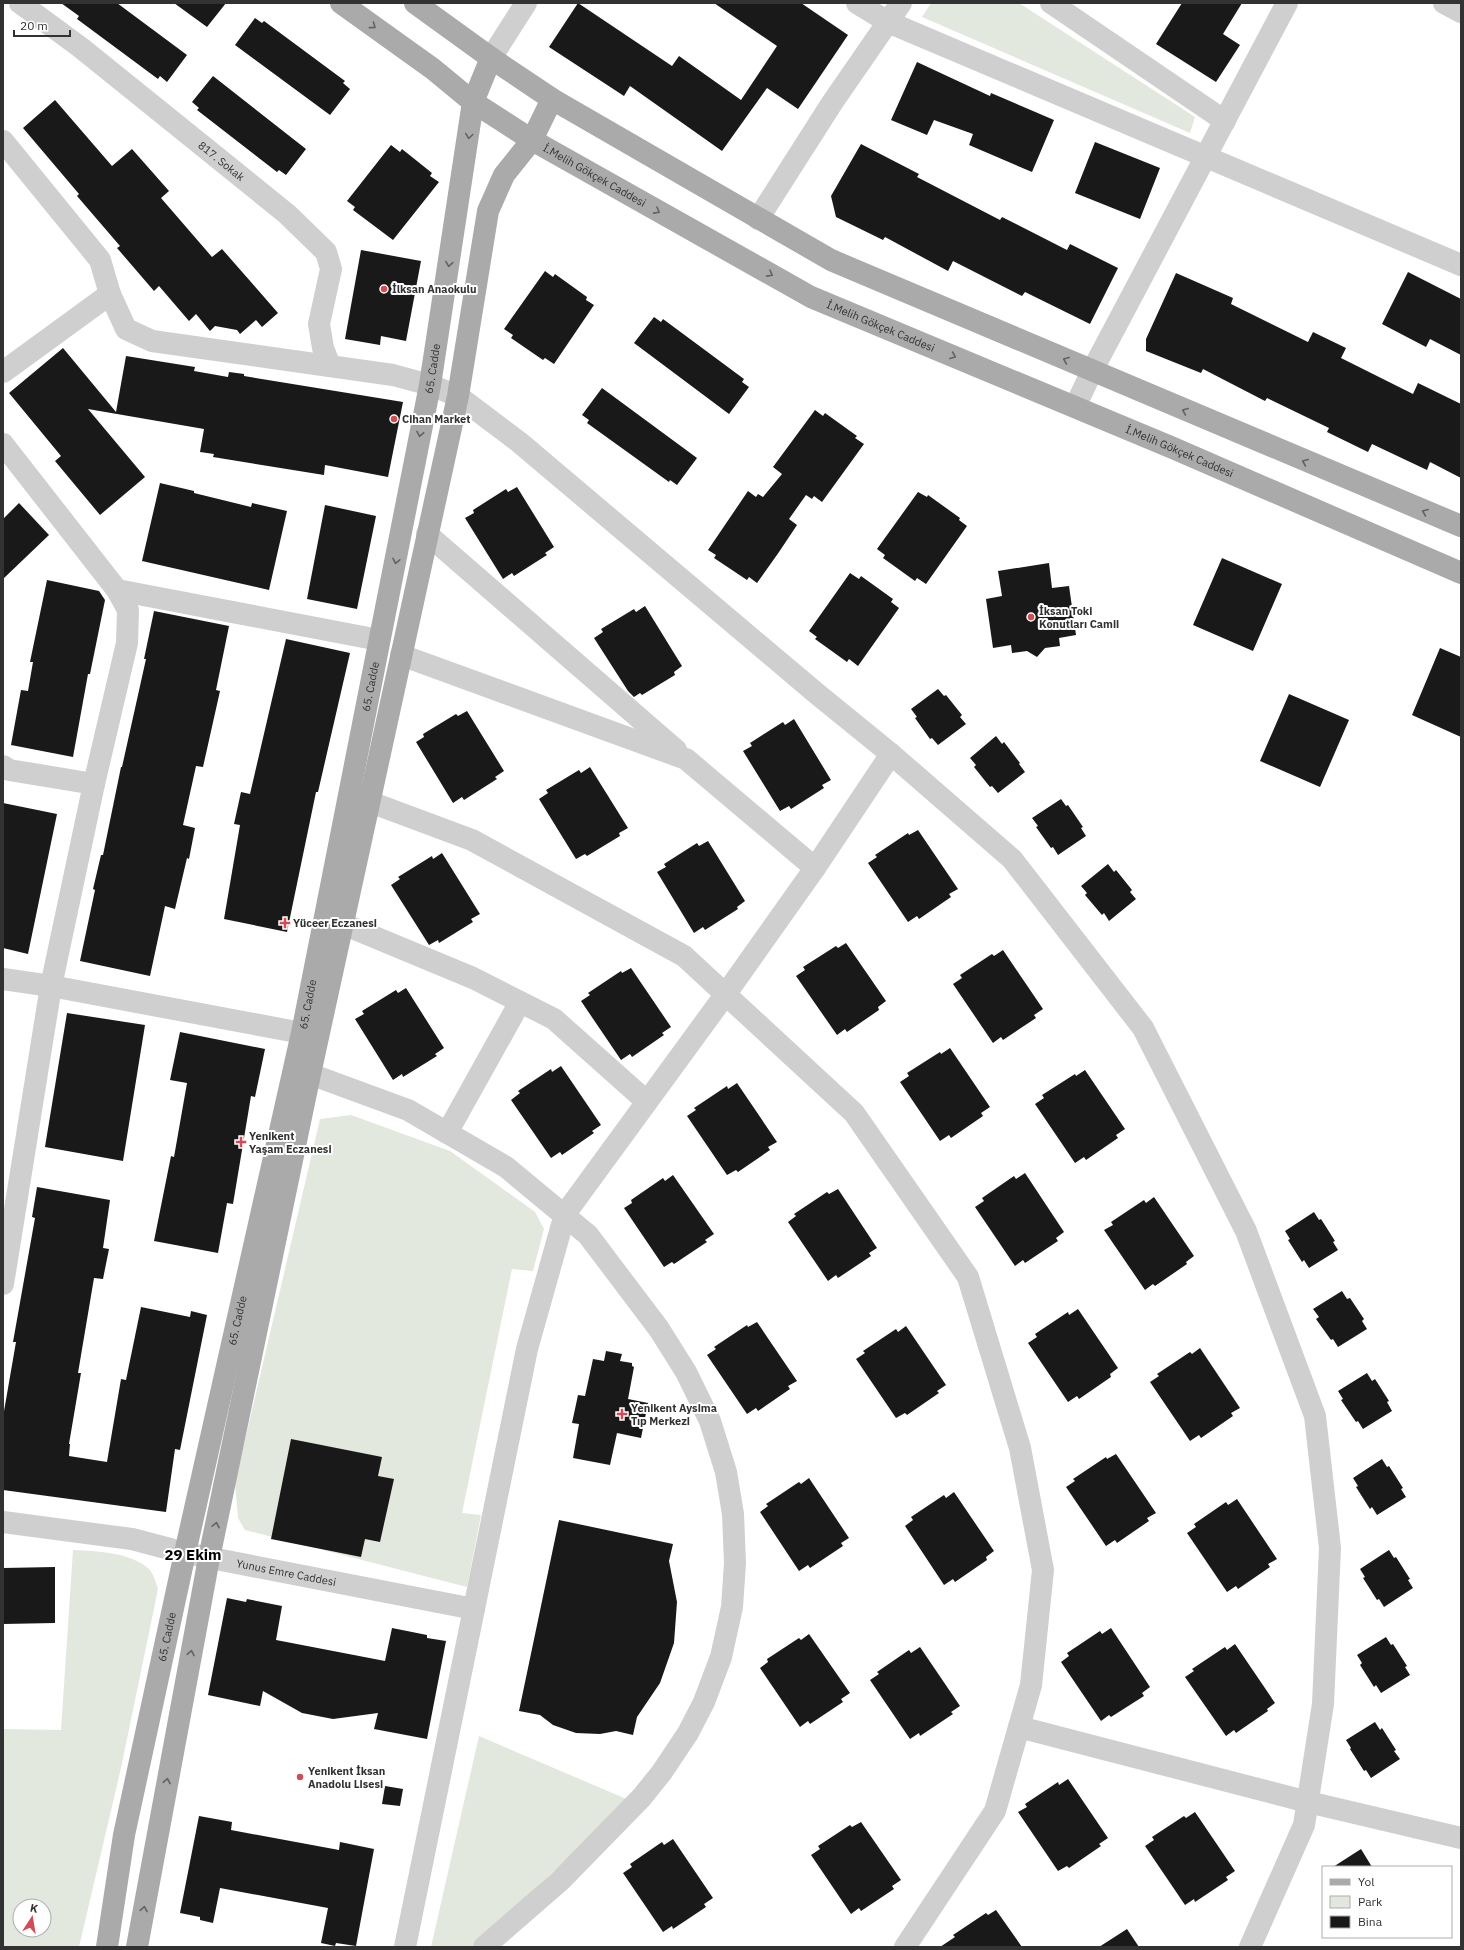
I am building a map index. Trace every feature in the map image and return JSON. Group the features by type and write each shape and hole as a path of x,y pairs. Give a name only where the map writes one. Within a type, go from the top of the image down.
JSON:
{"main road":[{"name":"İ.Melih Gökçek Caddesi","path":"341,3 433,69 473,102 532,140 811,297 1075,407 1461,573"},
{"path":"415,3 491,58 552,99 831,260 1461,526"},
{"name":"65. Cadde","path":"107,1947 124,1835 185,1553 302,1033 430,385 473,102 491,58"},
{"name":"65. Cadde","path":"137,1947 209,1558 310,1074 458,396 488,211 504,175 532,140 552,99"}],"street":[{"name":"817. Sokak","path":"20,3 80,47 287,214 326,252 331,269 320,324 323,348 330,366"},
{"path":"491,58 526,3"},
{"path":"857,3 888,22 1461,265"},
{"path":"758,219 832,104 901,3"},
{"path":"1051,3 1225,121"},
{"path":"1075,407 1092,371 1287,3"},
{"path":"3,141 100,260 110,294 126,329 152,341 394,375 430,385 458,396 519,442 816,693 891,754 1012,859 1143,1028 1246,1231 1315,1416 1330,1548 1323,1704 1304,1825 1250,1947"},
{"path":"3,372 110,294"},
{"path":"3,444 117,590 128,610 127,643 94,784 51,986 3,1284"},
{"path":"427,534 686,759 815,868"},
{"path":"117,590 379,640"},
{"path":"401,655 686,759"},
{"path":"405,1947 527,1349 565,1214 646,1101 725,995 815,868 891,754"},
{"path":"3,766 9,770 94,784"},
{"path":"370,802 478,844 684,956 854,1112 968,1277 1020,1448 1043,1570 1031,1685 995,1811 905,1947"},
{"path":"343,924 472,978 554,1019 646,1101"},
{"path":"3,979 51,986 302,1033"},
{"path":"447,1133 520,1002"},
{"path":"310,1074 408,1110 506,1167 565,1214 588,1235 659,1329 686,1372 710,1421 726,1472 733,1514 735,1563 732,1607 721,1656 704,1702 688,1733 662,1772 617,1824 560,1881 484,1947"},
{"name":"Yunus Emre Caddesi","path":"3,1522 132,1539 209,1558 474,1609"},
{"path":"1019,1727 1308,1802 1461,1838"}],"green space":[{"path":"931,3 1019,3 1195,117 1190,133 922,17"},
{"path":"351,1115 450,1151 535,1212 544,1229 533,1271 512,1269 462,1513 481,1515 467,1587 245,1530 238,1518 235,1483 320,1119"},
{"path":"73,1550 92,1551 123,1556 141,1563 149,1569 158,1589 121,1768 79,1947 3,1947 3,1729 61,1730"},
{"path":"479,1736 631,1801 471,1947 431,1947"}],"building":[{"path":"61,3 117,3 187,55 167,82 160,76 158,79 77,19 79,16"},
{"path":"174,3 226,3 207,27"},
{"path":"578,3 672,66 679,56 741,100 777,46 714,3 801,3 848,35 798,109 767,88 722,151 630,86 624,96 549,47"},
{"path":"1182,3 1242,3 1223,34 1240,45 1216,82 1156,44"},
{"path":"255,18 262,23 264,21 345,81 343,83 350,89 330,115 235,45"},
{"path":"917,62 990,96 991,93 1054,120 1032,172 969,145 973,134 934,120 927,135 891,120"},
{"path":"213,76 306,149 286,175 279,170 277,172 197,110 199,108 192,102"},
{"path":"55,100 112,166 132,149 169,191 161,198 212,257 222,249 278,313 262,327 256,320 240,334 237,330 215,326 210,331 196,314 189,321 159,286 154,291 117,248 120,246 77,196 79,194 23,128"},
{"path":"1095,142 1160,168 1140,219 1075,193"},
{"path":"861,144 919,174 917,177 1000,220 1002,217 1067,250 1070,244 1118,268 1090,324 1025,292 1022,296 953,261 948,271 885,237 883,240 836,217 831,196"},
{"path":"391,145 400,152 402,149 432,173 430,176 439,182 393,240 353,210 355,207 347,201"},
{"path":"361,250 421,261 406,341 381,336 380,345 345,339"},
{"path":"545,271 553,277 555,274 587,297 586,300 594,305 554,364 545,358 543,360 511,338 513,335 504,329"},
{"path":"1408,272 1461,299 1461,355 1430,339 1426,347 1382,324"},
{"path":"1176,273 1233,298 1231,304 1308,342 1313,332 1346,348 1341,358 1413,394 1418,383 1461,404 1461,478 1430,462 1427,470 1372,444 1368,452 1327,432 1329,428 1267,398 1265,401 1203,369 1201,373 1146,351 1146,339"},
{"path":"654,317 661,322 663,319 744,379 742,382 749,387 729,414 634,343"},
{"path":"63,348 116,412 126,356 195,367 194,371 228,377 229,372 244,374 244,376 403,402 388,477 325,465 324,475 213,457 214,454 200,452 204,429 88,409 145,477 100,515 55,461 61,456 9,393"},
{"path":"602,388 697,458 677,485 670,480 669,482 587,423 589,420 582,415"},
{"path":"815,410 823,416 825,413 857,436 855,438 864,444 822,502 814,496 812,499 806,495 789,519 797,525 779,552 757,583 749,577 747,580 714,558 716,555 708,550 748,491 756,497 758,494 763,497 782,474 773,467"},
{"path":"160,483 251,507 252,503 287,511 269,590 142,561"},
{"path":"517,487 554,547 545,553 547,555 514,576 512,573 503,579 465,518 474,513 473,510 506,489 508,492"},
{"path":"918,492 927,497 928,495 960,518 959,520 967,526 926,584 917,578 915,581 883,558 885,555 877,549"},
{"path":"19,503 49,535 3,579 3,519"},
{"path":"325,505 376,516 357,609 307,599"},
{"path":"1222,558 1282,584 1253,651 1193,625"},
{"name":"İksan Toki Konutları Camii","path":"1049,563 1052,588 1069,586 1076,635 1059,638 1060,646 1045,648 1037,657 1027,651 1012,653 1011,645 993,648 986,599 1002,596 998,571"},
{"path":"850,573 859,579 861,576 893,599 891,602 899,608 858,666 849,659 847,662 815,639 817,637 809,631"},
{"path":"47,580 99,591 105,600 90,674 88,674 73,757 11,745 21,690 28,691 33,662 30,662"},
{"path":"645,606 682,666 674,672 675,675 642,695 640,693 634,697 628,691 594,638 603,632 601,629 634,609 636,612"},
{"path":"154,611 229,626 216,690 220,691 203,767 196,766 183,825 195,828 189,859 187,858 175,909 165,906 150,976 80,961 95,890 93,889 101,855 103,855 121,767 146,659 144,659"},
{"path":"286,639 350,653 318,792 316,792 287,932 224,919 240,825 234,824 241,792 250,794"},
{"path":"1440,648 1461,657 1461,737 1412,715"},
{"path":"938,689 944,696 946,695 962,715 960,717 966,724 938,745 932,738 930,739 915,718 917,717 911,709"},
{"path":"1289,694 1349,720 1320,787 1260,761"},
{"path":"467,711 504,771 495,777 497,779 464,800 462,797 453,803 416,742 424,737 423,734 456,714 458,716"},
{"path":"794,719 831,780 822,785 824,788 791,809 789,806 780,811 743,751 752,746 750,743 783,722 785,725"},
{"path":"996,736 1002,744 1004,742 1025,772 998,793 992,786 990,787 974,767 976,765 970,758"},
{"path":"590,767 628,828 619,833 620,836 587,856 585,854 576,859 539,799 548,793 546,790 579,770 581,773"},
{"path":"1061,799 1066,806 1068,805 1083,827 1081,828 1086,836 1058,855 1036,827 1038,826 1032,818"},
{"path":"3,803 57,814 28,954 3,948"},
{"path":"918,830 958,889 949,894 951,897 919,919 917,916 908,922 868,863 877,857 875,855 908,833 909,835"},
{"path":"708,841 745,901 737,907 738,909 705,930 703,927 694,933 657,872 666,867 664,864 697,843 699,846"},
{"path":"442,853 480,914 471,919 473,922 439,943 438,940 429,945 391,885 400,879 398,877 432,856 433,859"},
{"path":"1108,864 1114,872 1116,870 1132,890 1130,892 1136,899 1109,921 1104,913 1102,915 1085,895 1087,893 1081,886"},
{"path":"846,943 886,1001 878,1007 879,1010 847,1032 845,1029 837,1035 796,976 805,970 803,967 836,946 838,948"},
{"path":"1003,950 1043,1009 1034,1015 1036,1018 1003,1040 1001,1037 993,1043 953,984 962,978 960,975 992,954 994,956"},
{"path":"631,968 671,1027 662,1033 664,1035 632,1057 630,1054 621,1060 581,1001 590,995 588,993 621,971 622,973"},
{"path":"406,988 444,1048 435,1054 437,1056 403,1077 402,1074 393,1080 355,1019 364,1014 362,1011 396,990 398,993"},
{"path":"67,1013 145,1025 123,1161 45,1147"},
{"path":"180,1032 265,1049 255,1097 251,1096 233,1204 227,1203 218,1253 154,1241 171,1156 174,1157 187,1083 170,1080"},
{"path":"950,1048 990,1107 981,1113 983,1116 951,1138 949,1135 940,1141 900,1082 909,1076 907,1073 940,1052 941,1054"},
{"path":"561,1066 601,1125 592,1131 594,1133 562,1155 560,1152 551,1158 511,1100 520,1093 518,1091 551,1069 552,1072"},
{"path":"1085,1070 1125,1129 1116,1135 1118,1138 1086,1160 1084,1157 1075,1163 1035,1104 1044,1098 1042,1095 1075,1074 1076,1076"},
{"path":"737,1083 777,1142 768,1147 770,1150 738,1172 736,1170 727,1175 687,1116 696,1110 694,1108 727,1086 728,1089"},
{"path":"1025,1173 1064,1232 1056,1238 1058,1241 1025,1263 1023,1260 1015,1266 975,1207 984,1201 982,1198 1014,1176 1016,1179"},
{"path":"673,1175 714,1234 705,1240 707,1242 674,1264 672,1262 664,1267 624,1208 632,1203 631,1200 663,1178 665,1181"},
{"path":"37,1187 110,1200 103,1248 109,1249 103,1279 94,1278 78,1373 81,1373 69,1444 69,1456 107,1462 121,1379 126,1380 141,1307 190,1317 191,1311 207,1315 180,1450 175,1449 166,1512 3,1490 3,1417 16,1342 13,1342 35,1218 32,1217"},
{"path":"838,1189 877,1248 869,1253 871,1256 838,1278 836,1275 828,1281 788,1222 796,1216 794,1214 827,1192 829,1194"},
{"path":"1154,1197 1194,1256 1186,1262 1187,1264 1155,1286 1153,1284 1145,1290 1104,1230 1113,1225 1111,1222 1144,1200 1146,1203"},
{"path":"1314,1212 1319,1220 1321,1219 1335,1241 1333,1242 1338,1250 1309,1268 1304,1260 1302,1262 1288,1240 1290,1239 1285,1231"},
{"path":"1342,1291 1347,1299 1350,1298 1364,1319 1362,1321 1367,1329 1338,1347 1316,1319 1319,1317 1313,1309"},
{"path":"1078,1309 1118,1368 1110,1374 1111,1377 1079,1399 1077,1396 1068,1402 1028,1343 1037,1337 1035,1334 1068,1312 1069,1315"},
{"path":"757,1322 797,1381 788,1386 790,1389 758,1411 756,1408 747,1414 707,1355 716,1349 714,1347 747,1325 748,1327"},
{"path":"906,1326 946,1385 937,1391 939,1393 907,1415 905,1413 896,1418 856,1359 865,1353 863,1351 896,1329 898,1332"},
{"path":"1200,1348 1240,1408 1231,1413 1233,1416 1201,1438 1199,1435 1190,1441 1150,1382 1159,1376 1157,1374 1190,1352 1192,1354"},
{"name":"Yenikent Aysima Tıp Merkezi","path":"606,1351 622,1354 620,1361 632,1363 632,1366 634,1367 628,1399 648,1403 641,1438 617,1433 610,1465 573,1458 579,1424 572,1423 578,1395 585,1396 593,1359 604,1361"},
{"path":"1367,1373 1372,1381 1375,1379 1389,1401 1387,1402 1392,1411 1363,1429 1358,1421 1356,1422 1341,1400 1343,1399 1338,1391"},
{"path":"291,1439 382,1457 378,1476 394,1479 380,1542 365,1539 361,1557 271,1539"},
{"path":"1116,1454 1156,1513 1147,1518 1149,1521 1117,1543 1115,1540 1106,1546 1066,1487 1075,1481 1073,1479 1106,1457 1107,1459"},
{"path":"1382,1459 1387,1467 1389,1466 1403,1488 1401,1489 1406,1497 1377,1515 1372,1507 1370,1509 1356,1487 1358,1486 1353,1478"},
{"path":"809,1478 849,1538 841,1543 843,1546 810,1568 808,1565 799,1571 760,1512 768,1506 766,1504 799,1482 801,1484"},
{"path":"954,1492 994,1551 986,1557 987,1560 955,1582 953,1579 944,1585 905,1526 913,1520 911,1517 944,1495 946,1498"},
{"path":"1237,1499 1277,1559 1268,1564 1270,1567 1238,1589 1236,1586 1227,1592 1187,1533 1196,1527 1194,1524 1226,1502 1228,1505"},
{"path":"559,1520 673,1544 669,1561 677,1602 674,1643 660,1683 637,1717 633,1735 616,1731 600,1734 576,1733 553,1725 540,1715 519,1711"},
{"path":"1389,1550 1394,1558 1396,1557 1410,1579 1408,1580 1413,1588 1384,1607 1379,1599 1377,1600 1363,1578 1365,1577 1360,1569"},
{"path":"55,1567 55,1623 3,1624 3,1568"},
{"path":"227,1598 246,1602 247,1599 282,1606 276,1640 385,1661 392,1628 427,1635 427,1638 446,1641 427,1739 374,1729 378,1713 333,1719 302,1713 263,1691 260,1706 208,1695"},
{"path":"1111,1628 1150,1687 1142,1693 1144,1696 1111,1717 1109,1715 1101,1721 1061,1662 1069,1656 1067,1653 1100,1631 1102,1634"},
{"path":"809,1634 850,1693 841,1699 843,1702 810,1724 808,1721 800,1727 760,1668 768,1662 767,1659 799,1638 801,1640"},
{"path":"1386,1637 1391,1645 1393,1644 1407,1666 1405,1667 1410,1675 1381,1693 1376,1685 1374,1687 1360,1665 1362,1663 1357,1655"},
{"path":"1235,1644 1275,1703 1267,1709 1268,1711 1236,1733 1234,1730 1226,1736 1185,1677 1194,1671 1192,1669 1225,1647 1227,1650"},
{"path":"920,1647 960,1706 951,1712 953,1714 920,1736 919,1733 910,1739 870,1680 879,1674 877,1672 909,1650 911,1653"},
{"path":"1375,1722 1380,1730 1382,1728 1400,1759 1371,1778 1366,1770 1364,1771 1346,1740"},
{"path":"1068,1779 1108,1838 1099,1844 1101,1846 1069,1868 1067,1866 1058,1871 1018,1812 1027,1807 1025,1804 1058,1782 1059,1785"},
{"path":"385,1786 403,1789 400,1806 382,1804"},
{"path":"1195,1812 1235,1871 1226,1877 1228,1880 1195,1902 1194,1899 1185,1905 1145,1846 1154,1840 1152,1837 1184,1816 1186,1818"},
{"path":"199,1816 232,1822 231,1830 339,1850 340,1842 374,1849 356,1946 336,1943 335,1946 321,1943 328,1908 220,1888 213,1923 200,1920 200,1917 180,1913"},
{"path":"861,1822 901,1880 892,1886 894,1889 861,1911 859,1908 851,1914 811,1855 820,1849 818,1846 850,1825 852,1827"},
{"path":"673,1839 713,1898 704,1904 706,1907 673,1929 672,1926 663,1932 623,1873 632,1867 630,1864 662,1842 664,1845"},
{"path":"1361,1849 1371,1866 1335,1866"},
{"path":"996,1910 1022,1947 940,1947 955,1937 953,1935 986,1913 988,1915"},
{"path":"1127,1929 1139,1947 1099,1947"}],"place":[{"name":"İlksan Anaokulu","path":"384,289"},
{"name":"Cihan Market","path":"394,419"},
{"name":"İksan Toki Konutları Camii","path":"1031,617"},
{"name":"Yüceer Eczanesi","path":"285,923"},
{"name":"Yenikent Yaşam Eczanesi","path":"241,1142"},
{"name":"Yenikent Aysima Tıp Merkezi","path":"622,1414"},
{"name":"Yenikent İksan Anadolu Lisesi","path":"300,1777"}],"district":[{"name":"29 Ekim","path":"193,1555"}]}
